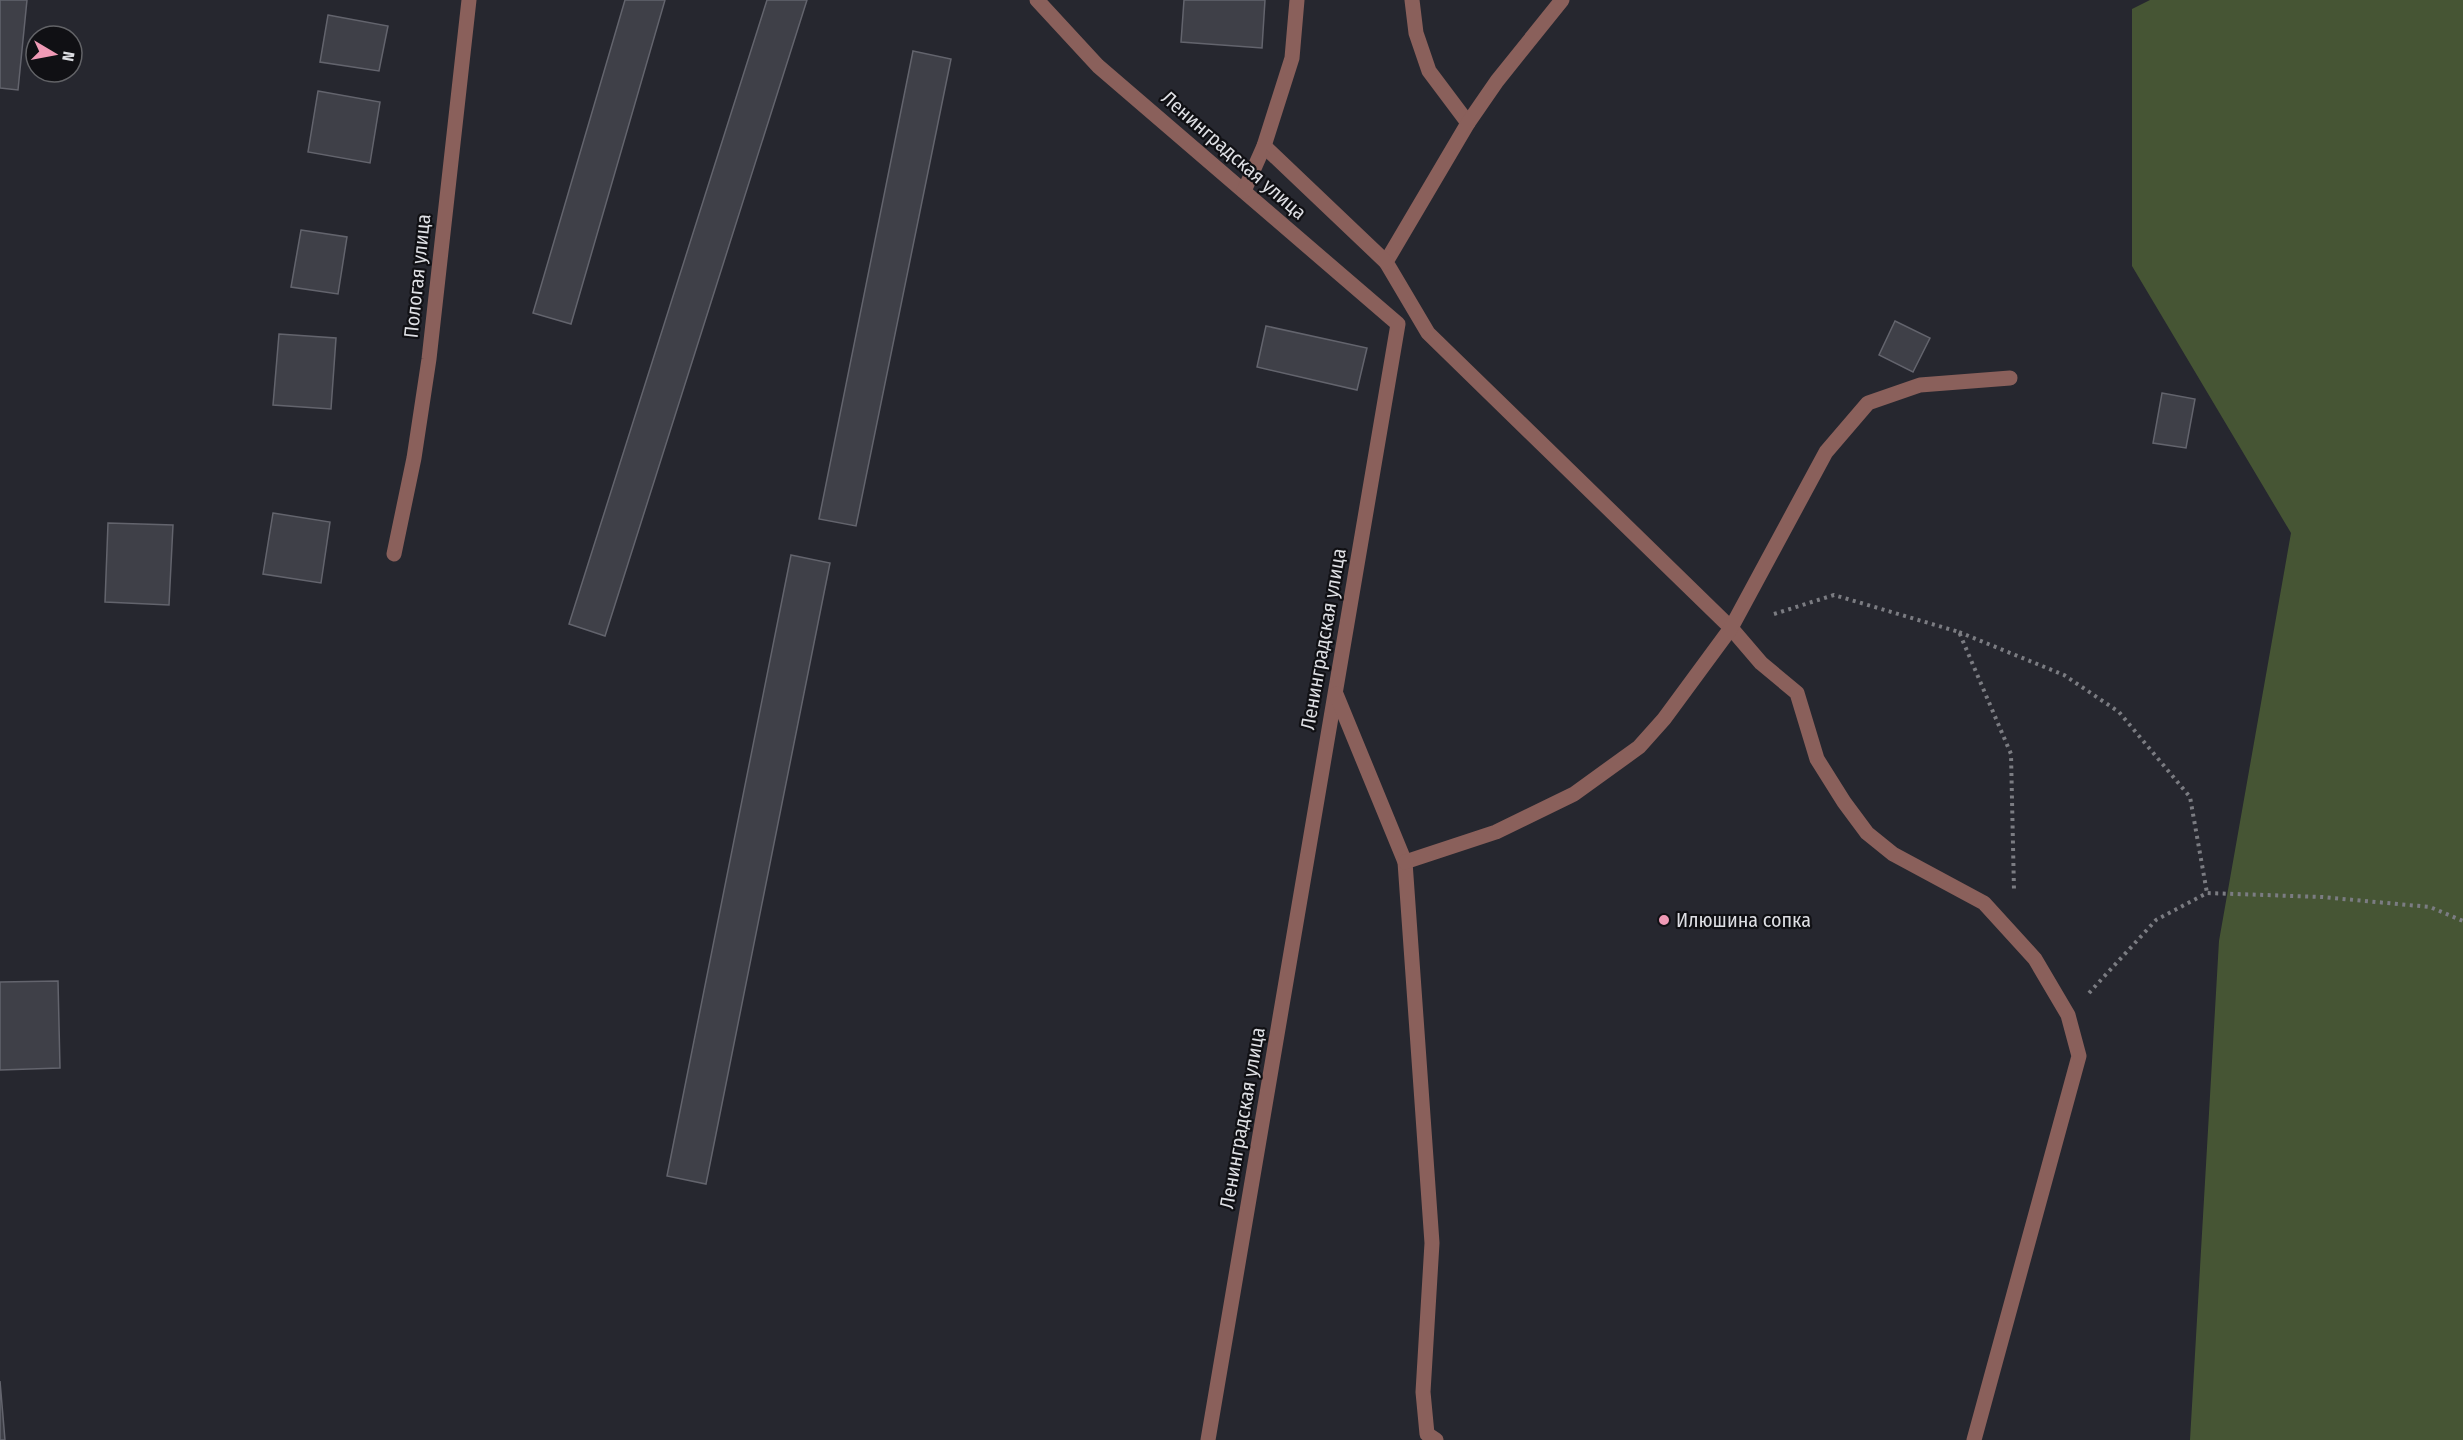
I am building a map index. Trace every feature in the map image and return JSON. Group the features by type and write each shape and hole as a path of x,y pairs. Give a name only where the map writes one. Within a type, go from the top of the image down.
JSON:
{"street":[{"name":"Пологая улица","path":"394,554 414,458 429,359 469,0"},
{"name":"Ленинградская улица","path":"1037,0 1098,66 1398,324 1208,1440"},
{"path":"1244,191 1264,146 1292,58 1297,0"},
{"path":"1412,0 1416,33 1429,71 1468,123"},
{"path":"1386,262 1468,123 1497,81 1562,0"},
{"path":"1264,146 1386,262 1428,333 1731,628 1761,663 1797,693 1817,759 1867,833 1893,854 1984,903 2035,959 2068,1016 2079,1056 1974,1440"},
{"path":"1405,862 1496,832 1574,794 1639,747 1664,718 1731,628 1826,452 1868,403 1920,385 2010,378"},
{"path":"1336,694 1405,862 1432,1243 1423,1392 1426,1434 1436,1440"}],"path":[{"path":"1731,628 1834,595 1959,632 2064,675 2119,712 2190,796 2207,893"},
{"path":"1959,632 2011,754 2015,936"},
{"path":"2068,1016 2156,920 2207,893 2322,897 2430,907 2463,921"}],"green space":[{"path":"2150,0 2463,0 2463,1440 2190,1440 2219,941 2291,533 2132,266 2132,9"}],"building":[{"path":"0,0 27,0 18,90 0,88"},
{"path":"625,0 665,0 571,324 533,313"},
{"path":"767,0 807,0 605,636 569,624"},
{"path":"1184,0 1265,0 1262,48 1181,42"},
{"path":"328,15 388,26 379,71 320,62"},
{"path":"913,51 951,59 856,526 819,519"},
{"path":"318,91 380,102 370,163 308,152"},
{"path":"301,230 347,237 338,294 291,287"},
{"path":"1895,321 1930,338 1913,372 1879,355"},
{"path":"1266,326 1367,348 1357,390 1257,367"},
{"path":"279,334 336,338 331,409 273,405"},
{"path":"2162,393 2195,399 2186,448 2153,443"},
{"path":"273,513 330,522 321,583 263,574"},
{"path":"108,523 173,525 169,605 105,602"},
{"path":"791,555 830,563 706,1184 667,1176"},
{"path":"58,981 60,1068 0,1070 0,982"},
{"path":"0,1381 5,1440 0,1440"}],"place":[{"name":"Илюшина сопка","path":"1664,920"}]}
